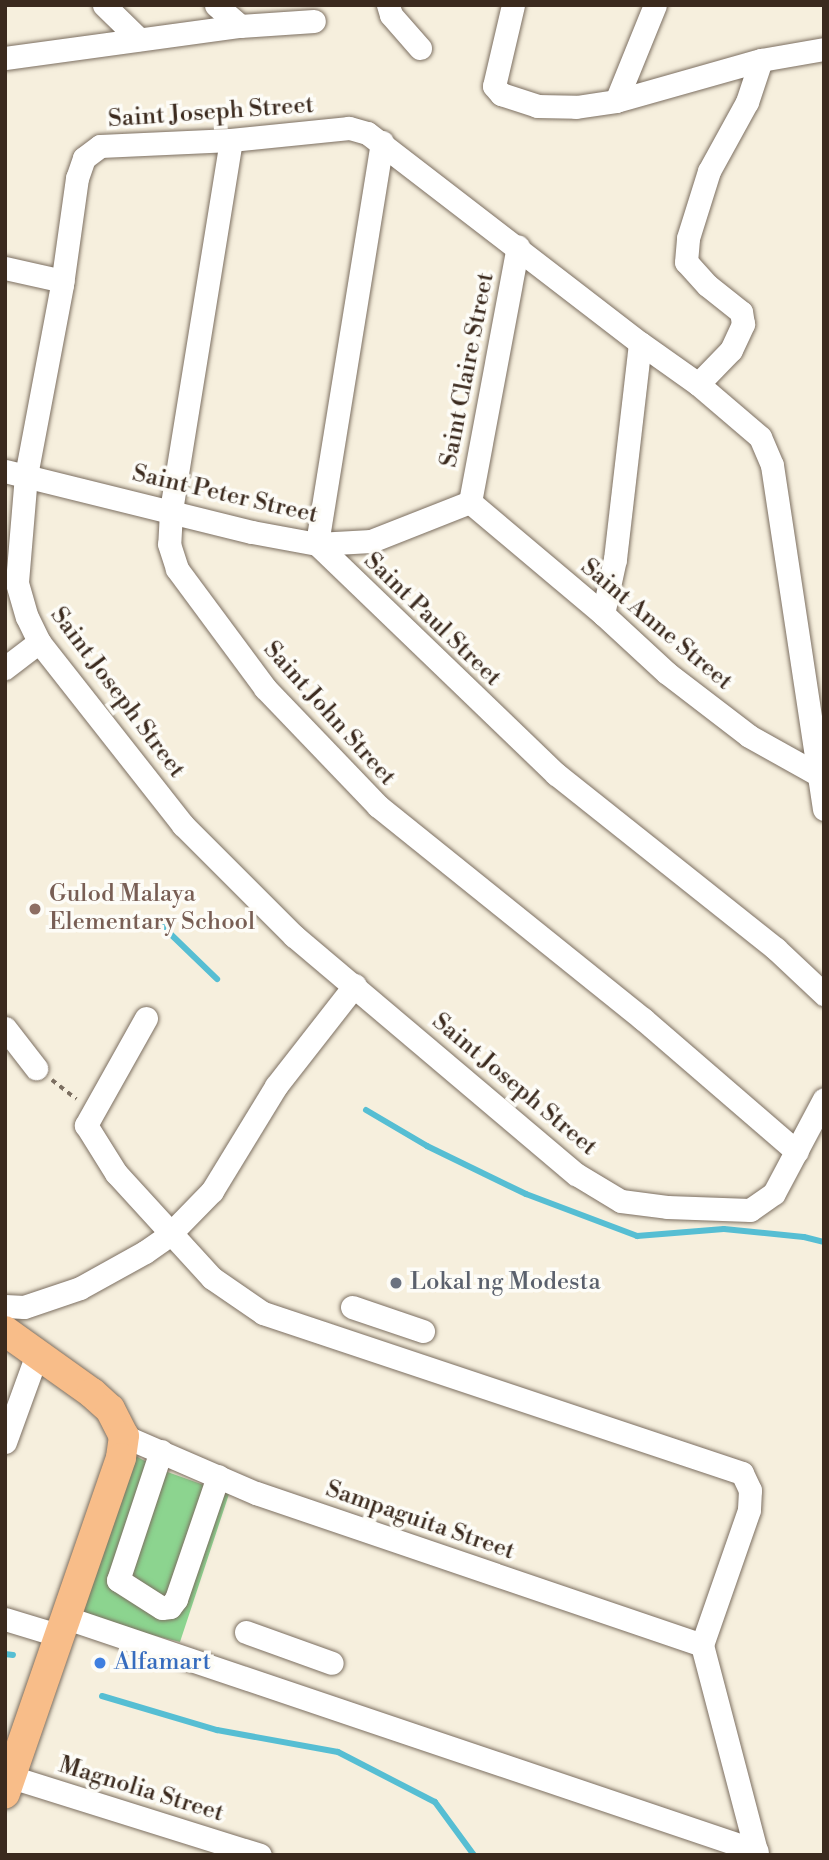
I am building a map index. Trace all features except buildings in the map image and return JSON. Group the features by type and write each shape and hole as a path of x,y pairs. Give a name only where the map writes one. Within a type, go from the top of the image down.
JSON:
{"main road":[{"path":"5,1331 110,1409 124,1436 121,1458 7,1782"}],"street":[{"path":"104,5 139,38"},
{"path":"216,5 240,26"},
{"path":"387,5 391,15 421,48"},
{"path":"513,5 493,78 494,86 501,94 537,106 576,107 615,101 761,61 824,49"},
{"path":"615,101 655,5"},
{"path":"5,58 139,38 240,26 314,21"},
{"path":"698,384 731,350 743,324 741,312 707,285 686,262 688,238 709,171 747,102 761,61"},
{"name":"Saint Joseph Street","path":"824,809 770,457 760,437 698,384 367,133 349,128 231,140 100,146 84,158 77,178 62,281 15,473 17,583 27,617 40,642 184,825 294,936 576,1174 621,1201 667,1208 750,1210 774,1193 824,1098"},
{"name":"Saint John Street","path":"231,140 171,511 169,544 177,569 265,688 378,807 643,1019 797,1152"},
{"path":"317,544 382,142"},
{"name":"Saint Claire Street","path":"470,502 518,246"},
{"path":"5,268 62,281"},
{"path":"603,614 615,559 640,342"},
{"name":"Saint Peter Street","path":"15,473 253,532 317,544 371,541 470,502"},
{"name":"Saint Anne Street","path":"470,502 603,614 667,673 749,736 817,774"},
{"name":"Saint Paul Street","path":"317,544 556,774 776,949 824,994"},
{"path":"5,668 40,642"},
{"path":"5,1306 24,1307 80,1288 145,1252 169,1235 212,1191 287,1071 355,985"},
{"path":"146,1018 86,1122 88,1130 116,1172 169,1235 212,1278 263,1313 742,1473 750,1490 749,1510 702,1645 757,1853"},
{"path":"5,1028 36,1068"},
{"path":"352,1307 423,1331"},
{"path":"5,1442 37,1354"},
{"name":"Sampaguita Street","path":"124,1436 256,1493 702,1645"},
{"path":"118,1580 161,1451"},
{"path":"83,1564 118,1580 162,1608 170,1607 176,1599 218,1476"},
{"path":"5,1619 61,1626 757,1853"},
{"path":"246,1632 332,1663"},
{"name":"Magnolia Street","path":"7,1782 260,1855"}],"path":[{"path":"36,1068 92,1111"}],"green space":[{"path":"128,1452 162,1470 229,1494 180,1642 84,1618 74,1604"}],"waterway":[{"path":"156,920 217,979"},
{"path":"366,1110 427,1146 526,1194 637,1236 724,1229 804,1237 824,1242"},
{"path":"5,1654 13,1655"},
{"path":"102,1696 217,1730 338,1752 435,1802 474,1855"}],"place":[{"name":"Gulod Malaya Elementary School","path":"35,909"},
{"name":"Lokal ng Modesta","path":"396,1283"},
{"name":"Alfamart","path":"100,1663"}]}
